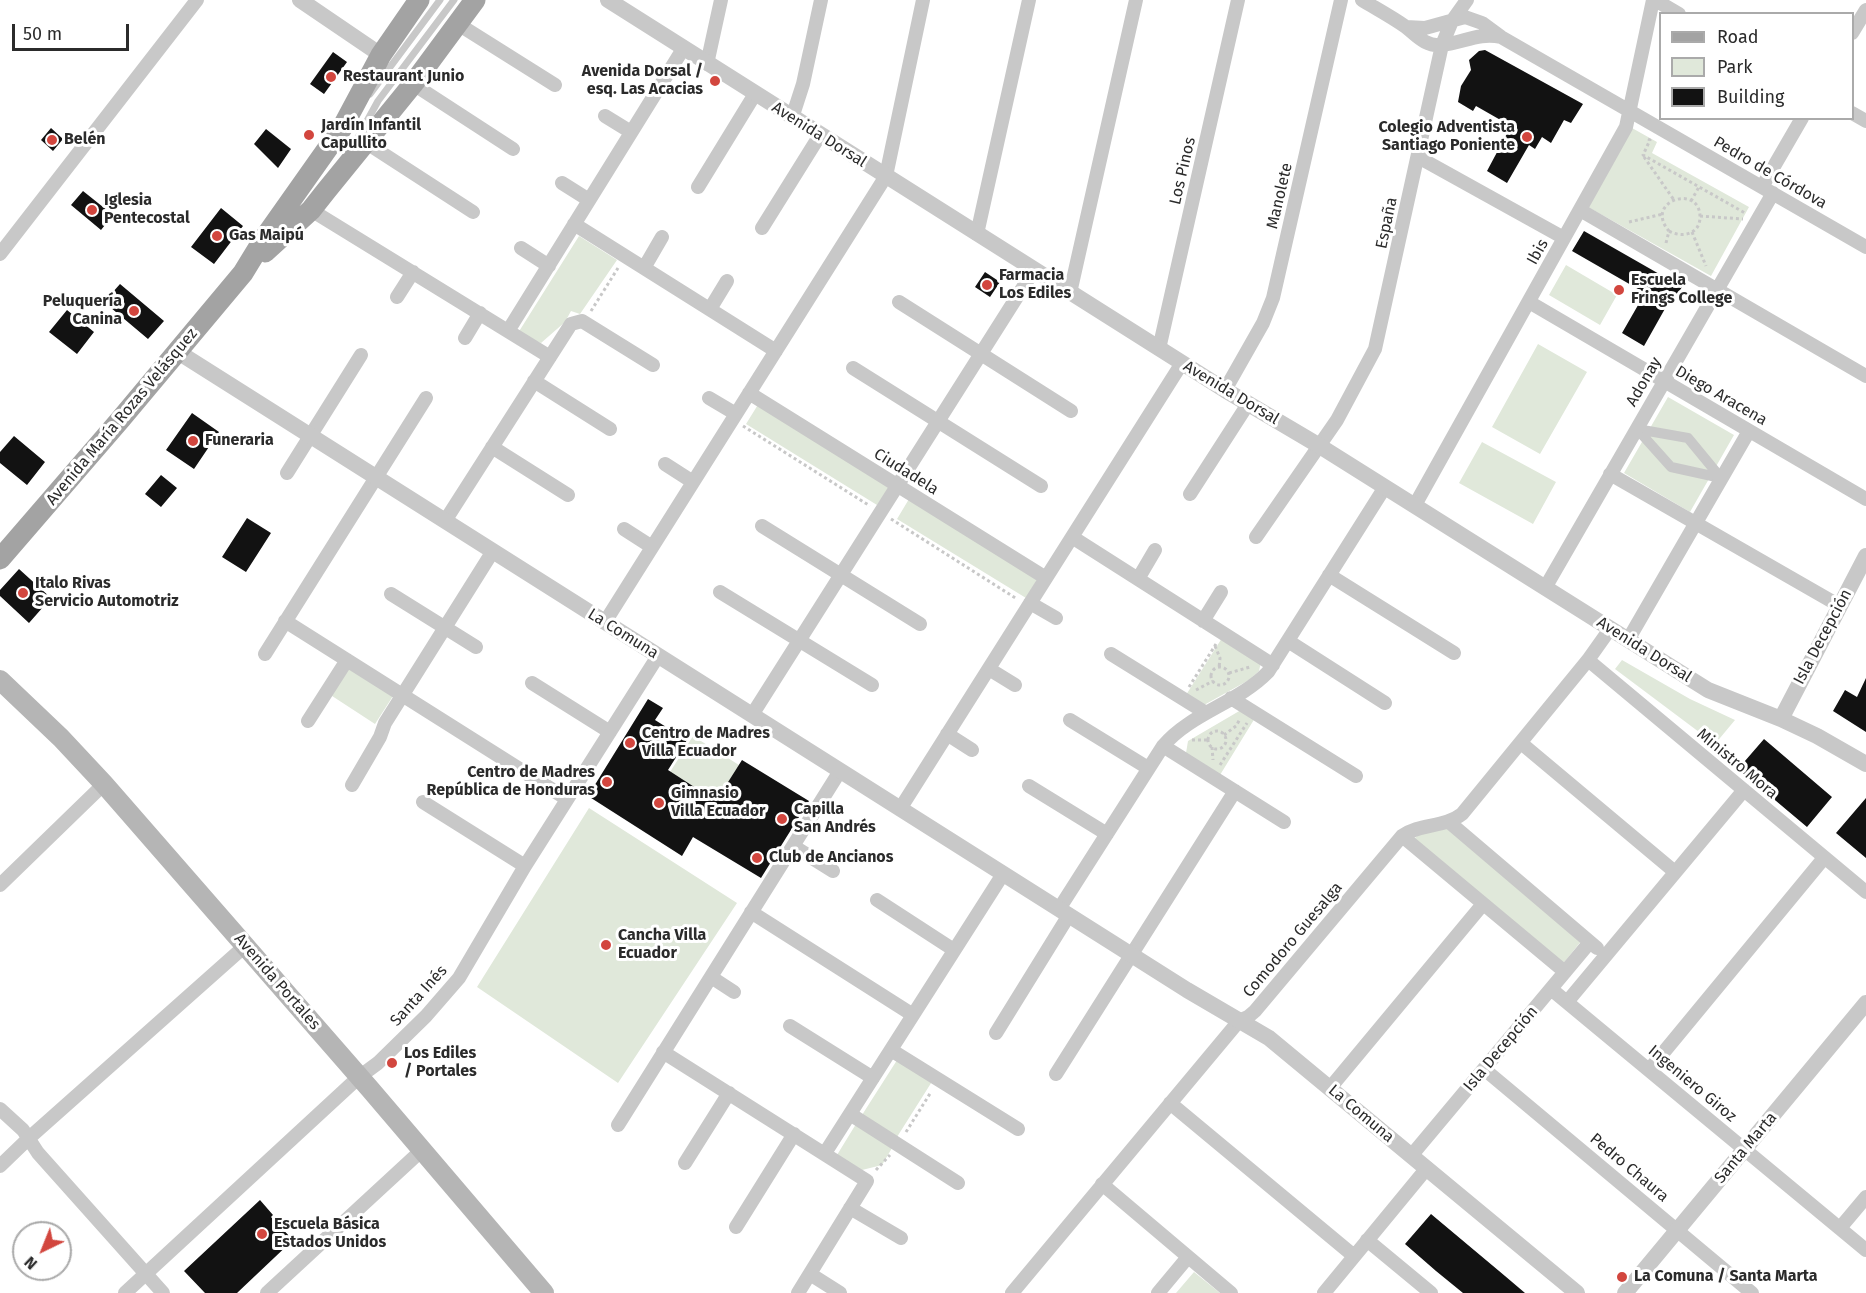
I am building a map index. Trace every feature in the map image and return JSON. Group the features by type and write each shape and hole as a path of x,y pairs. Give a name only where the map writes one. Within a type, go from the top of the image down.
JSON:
{"main road":[{"name":"Avenida María Rozas Velásquez","path":"243,273 265,237 387,60 419,0"},
{"name":"Avenida María Rozas Velásquez","path":"0,559 243,273 311,210 413,84 475,0"},
{"name":"Avenida Portales","path":"0,680 61,738 104,784 423,1150 544,1293"}],"street":[{"path":"0,254 197,0"},
{"path":"300,0 387,60"},
{"name":"Avenida Dorsal","path":"608,0 1070,293 1318,445 1708,690 1781,719 1817,736 1866,764"},
{"path":"707,64 721,0"},
{"path":"792,117 803,84 821,0"},
{"path":"605,622 886,176 923,0"},
{"path":"977,234 1029,0"},
{"path":"1070,293 1136,0"},
{"name":"Los Pinos","path":"1160,349 1238,0"},
{"name":"Manolete","path":"1226,390 1263,323 1273,298 1341,0"},
{"path":"1362,0 1406,27 1422,41 1432,45 1442,45 1485,35 1501,37"},
{"name":"España","path":"1256,537 1337,420 1376,349 1442,45 1452,21 1467,0"},
{"path":"1654,0 1675,12"},
{"name":"Ibis","path":"1414,505 1626,127 1654,0"},
{"path":"1854,30 1866,10"},
{"name":"Pedro de Córdova","path":"1406,27 1425,28 1465,17 1473,19 1866,247"},
{"path":"458,24 555,85"},
{"path":"508,331 683,48"},
{"path":"413,84 513,149"},
{"path":"698,187 755,94"},
{"path":"605,116 631,132"},
{"name":"Adonay","path":"1545,588 1757,220 1768,190 1801,120"},
{"path":"762,228 820,135"},
{"path":"365,142 473,212"},
{"path":"1418,157 1564,238"},
{"path":"562,183 590,200"},
{"path":"311,210 550,357"},
{"path":"1580,210 1866,376"},
{"path":"574,224 776,351"},
{"path":"644,268 662,237"},
{"path":"521,248 549,266"},
{"path":"752,715 1035,270"},
{"path":"397,297 413,272"},
{"path":"710,309 727,281"},
{"path":"899,302 1071,411"},
{"name":"Diego Aracena","path":"1529,302 1866,499"},
{"path":"465,338 480,313"},
{"path":"446,522 571,324 582,321 653,365"},
{"name":"La Comuna","path":"177,352 1131,955 1269,1038 1577,1293"},
{"path":"287,473 361,355"},
{"path":"900,809 1182,363"},
{"path":"854,368 1041,486"},
{"path":"534,381 610,429"},
{"name":"Ciudadela","path":"749,393 1046,578"},
{"path":"265,654 426,398"},
{"path":"709,398 736,414"},
{"path":"1190,494 1248,404"},
{"path":"1636,429 1688,438 1721,478"},
{"path":"1636,429 1671,467 1721,478"},
{"path":"1628,640 1749,431"},
{"path":"492,447 568,495"},
{"path":"665,464 693,482"},
{"path":"1610,474 1840,606"},
{"path":"996,1033 1107,834 1163,746 1175,733 1255,684 1268,662 1288,641 1385,487"},
{"path":"762,526 920,624"},
{"path":"624,529 652,547"},
{"path":"1072,537 1268,662"},
{"path":"1138,579 1155,550"},
{"path":"352,785 403,695 493,551"},
{"name":"Isla Decepción","path":"1781,719 1866,556"},
{"path":"1329,575 1454,653"},
{"path":"720,592 872,686"},
{"path":"1203,621 1221,592"},
{"path":"391,594 476,647"},
{"path":"1030,603 1056,618"},
{"path":"285,621 567,799"},
{"name":"Comodoro Guesalga","path":"1012,1293 1239,1021 1255,1011 1402,836 1413,829 1449,822 1465,811 1610,630"},
{"path":"1288,641 1385,703"},
{"path":"1111,654 1206,713"},
{"name":"Santa Inés","path":"125,1293 359,1077 378,1063 446,995 470,961 525,866 658,656"},
{"path":"308,721 347,660"},
{"name":"Ministro Mora","path":"1588,660 1866,892"},
{"path":"989,669 1015,686"},
{"path":"532,683 610,732"},
{"path":"1232,698 1356,776"},
{"path":"1070,720 1148,768"},
{"path":"947,734 972,750"},
{"path":"1521,743 1675,872"},
{"path":"1163,746 1284,822"},
{"path":"618,1125 840,771"},
{"path":"0,885 104,784"},
{"path":"1029,786 1107,834"},
{"path":"1567,1002 1744,790"},
{"path":"1056,1074 1235,791"},
{"path":"423,802 525,866"},
{"path":"1449,822 1606,955"},
{"path":"1402,836 1566,972"},
{"path":"793,846 833,871"},
{"path":"1649,1070 1824,858"},
{"path":"825,1154 1003,874"},
{"path":"877,900 954,950"},
{"path":"1330,1089 1483,903"},
{"path":"751,912 913,1015"},
{"name":"Isla Decepción","path":"1411,1156 1590,942"},
{"path":"0,1166 245,946"},
{"path":"711,977 735,992"},
{"name":"Ingeniero Giroz","path":"1551,989 1866,1250"},
{"name":"Santa Marta","path":"1625,1293 1866,1003"},
{"path":"790,1026 873,1078"},
{"path":"891,1050 1018,1129"},
{"path":"663,1052 867,1180 798,1293"},
{"name":"Pedro Chaura","path":"1484,1069 1752,1293"},
{"path":"685,1163 729,1093"},
{"path":"1170,1103 1354,1256"},
{"path":"0,1109 22,1130 38,1153 163,1293"},
{"path":"850,1114 958,1183"},
{"path":"736,1227 795,1134"},
{"path":"267,1293 423,1150"},
{"path":"1324,1293 1427,1168"},
{"path":"1102,1184 1231,1293"},
{"path":"1840,1228 1866,1197"},
{"path":"850,1208 901,1238"},
{"path":"1367,1240 1431,1293"},
{"path":"1163,1292 1188,1257"},
{"path":"810,1274 840,1293"}],"lane":[{"path":"387,60 440,0"},
{"path":"344,168 358,136 378,101 454,0"}],"path":[{"path":"1626,127 1650,140 1643,155"},
{"path":"1643,155 1757,220"},
{"path":"1643,155 1674,200"},
{"path":"1691,201 1699,187"},
{"path":"1679,198 1691,201 1696,205 1700,216 1697,228 1680,235 1669,231 1665,226 1663,214 1668,203 1679,198"},
{"path":"1610,227 1663,214"},
{"path":"1700,216 1757,220"},
{"path":"1692,232 1717,289"},
{"path":"582,321 626,256"},
{"path":"1182,697 1222,633"},
{"path":"1214,646 1220,657 1219,668"},
{"path":"1229,673 1268,662"},
{"path":"1219,668 1229,673 1229,679 1223,685 1213,681 1212,673 1219,668"},
{"path":"1182,697 1213,681"},
{"path":"1224,735 1236,726 1250,709"},
{"path":"1213,777 1250,709"},
{"path":"1220,732 1224,735 1225,744 1221,748 1210,745 1209,738 1212,733 1220,732"}],"green space":[{"path":"1632,128 1657,142 1652,153 1749,207 1711,276 1588,207"},
{"path":"579,236 617,260 580,314 571,311 565,322 541,343 518,333"},
{"path":"1566,265 1617,295 1600,325 1549,295"},
{"path":"1538,344 1587,372 1540,454 1492,427"},
{"path":"1668,397 1734,435 1690,512 1624,473"},
{"path":"759,403 890,486 877,505 746,424"},
{"path":"1482,442 1556,482 1533,524 1459,483"},
{"path":"909,499 1038,578 1026,598 897,519"},
{"path":"1222,638 1261,662 1259,671 1249,680 1204,705 1186,695"},
{"path":"1622,660 1690,699 1735,720 1715,744 1615,669"},
{"path":"347,666 393,696 375,724 329,694"},
{"path":"1241,710 1255,718 1220,775 1186,753 1188,741"},
{"path":"693,736 739,765 716,801 670,772"},
{"name":"Cancha Villa Ecuador","path":"589,808 737,903 618,1083 477,987"},
{"path":"1450,826 1582,940 1562,965 1413,840 1419,834"},
{"path":"899,1057 933,1080 897,1137 862,1115"},
{"path":"856,1124 892,1148 882,1165 862,1170 837,1155"},
{"path":"1194,1272 1220,1293 1176,1293"}],"building":[{"path":"1485,50 1583,104 1571,123 1564,120 1551,143 1542,137 1535,149 1529,145 1507,183 1487,171 1511,126 1476,106 1473,111 1458,102 1461,86 1471,70 1469,60 1479,51"},
{"path":"333,52 347,62 324,94 310,84"},
{"name":"Belén","path":"51,128 63,139 53,151 41,140"},
{"path":"266,129 291,149 278,168 254,144"},
{"name":"Iglesia Pentecostal","path":"83,191 113,215 101,230 71,205"},
{"name":"Gas Maipú","path":"221,208 243,226 214,264 191,247"},
{"path":"1584,231 1682,287 1674,300 1671,298 1644,346 1622,333 1645,293 1572,251"},
{"name":"Farmacia Los Ediles","path":"985,272 1000,282 990,297 975,287"},
{"name":"Peluquería Canina","path":"120,284 164,321 148,339 104,302"},
{"path":"67,310 94,332 77,354 49,332"},
{"name":"Funeraria","path":"192,413 219,432 194,469 166,450"},
{"path":"14,436 45,462 27,485 0,463 0,452"},
{"path":"161,475 177,488 161,507 145,494"},
{"path":"247,518 271,533 246,572 222,557"},
{"name":"Italo Rivas Servicio Automotriz","path":"19,569 51,598 29,623 0,596 0,590"},
{"path":"1866,678 1866,732 1833,711 1845,690 1857,697"},
{"path":"648,699 663,708 655,720 687,740 668,770 716,801 742,760 809,801 761,878 693,837 682,856 588,796"},
{"path":"1764,739 1832,797 1807,827 1738,769"},
{"path":"1866,798 1866,858 1836,833"},
{"path":"260,1200 273,1215 271,1217 293,1240 237,1293 205,1293 184,1271"},
{"path":"1431,1214 1525,1293 1463,1293 1436,1271 1405,1244"}],"place":[{"name":"Restaurant Junio","path":"331,77"},
{"name":"Avenida Dorsal / esq. Las Acacias","path":"715,81"},
{"name":"Jardín Infantil Capullito","path":"309,135"},
{"name":"Colegio Adventista Santiago Poniente","path":"1527,137"},
{"name":"Belén","path":"52,140"},
{"name":"Iglesia Pentecostal","path":"92,210"},
{"name":"Gas Maipú","path":"217,236"},
{"name":"Farmacia Los Ediles","path":"987,285"},
{"name":"Escuela Frings College","path":"1619,290"},
{"name":"Peluquería Canina","path":"134,311"},
{"name":"Funeraria","path":"193,441"},
{"name":"Italo Rivas Servicio Automotriz","path":"23,593"},
{"name":"Centro de Madres Villa Ecuador","path":"630,743"},
{"name":"Centro de Madres República de Honduras","path":"607,782"},
{"name":"Gimnasio Villa Ecuador","path":"659,803"},
{"name":"Capilla San Andrés","path":"782,819"},
{"name":"Club de Ancianos","path":"757,858"},
{"name":"Cancha Villa Ecuador","path":"606,945"},
{"name":"Los Ediles / Portales","path":"392,1063"},
{"name":"Escuela Básica Estados Unidos","path":"262,1234"},
{"name":"La Comuna / Santa Marta","path":"1622,1277"}]}
